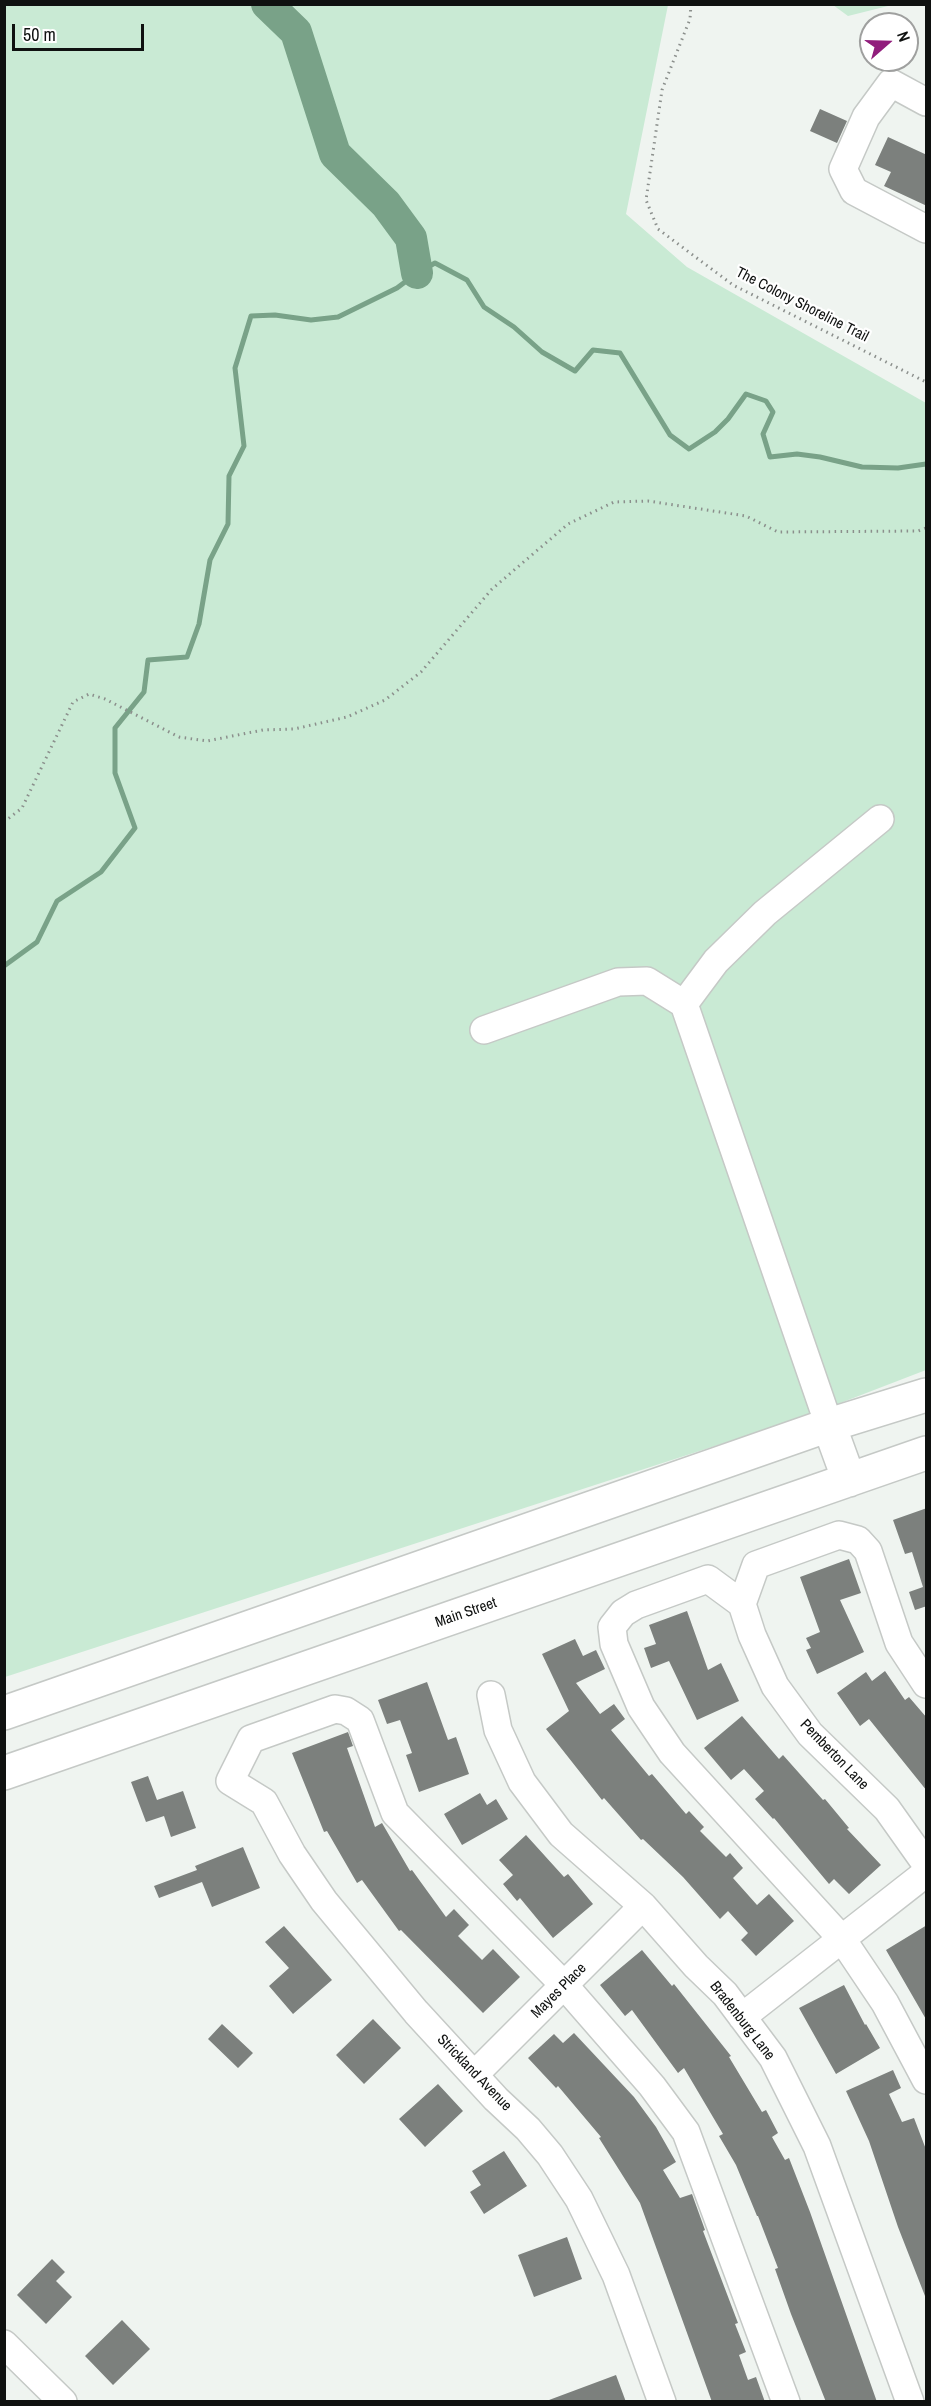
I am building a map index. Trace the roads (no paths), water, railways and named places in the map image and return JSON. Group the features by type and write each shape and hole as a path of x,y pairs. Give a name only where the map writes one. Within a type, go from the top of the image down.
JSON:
{"main road":[{"path":"4,1713 829,1425 927,1395"},
{"path":"829,1425 849,1480"},
{"name":"Main Street","path":"4,1773 927,1453"}],"street":[{"path":"927,102 891,83 867,117 843,169 854,191 927,229"},
{"path":"684,1004 716,962 765,913 880,819"},
{"path":"484,1030 618,982 647,981 684,1004 829,1425"},
{"path":"927,1684 899,1643 868,1551 858,1540 839,1535 756,1565 742,1605 708,1579 636,1605 623,1612 612,1627 614,1644 641,1707 672,1753 842,1939 885,2003 927,2080"},
{"name":"Pemberton Lane","path":"742,1605 752,1635 775,1686 810,1734 887,1809 927,1864"},
{"name":"Bradenburg Lane","path":"491,1695 498,1730 522,1782 561,1834 643,1906 696,1966 725,1994 773,2058 818,2146 910,2402"},
{"name":"Strickland Avenue","path":"564,1985 395,1814 367,1733 360,1720 346,1711 335,1709 251,1739 230,1781 264,1802 292,1854 324,1900 416,2012 536,2137 557,2164 579,2199 616,2275 662,2402"},
{"path":"742,2017 927,1873"},
{"name":"Mayes Place","path":"474,2075 643,1906"},
{"path":"564,1985 652,2086 686,2132 786,2402"},
{"path":"4,2344 63,2402"}],"waterway":[{"path":"267,4 296,32 335,154 386,204 411,238 417,273"},
{"path":"4,966 37,942 57,901 101,872 135,828 115,773 115,728 144,692 148,660 187,657 199,624 210,560 228,524 229,476 244,446 235,368 251,316 275,315 311,320 338,317 397,288 435,263 467,280 484,307 514,327 542,352 575,371 593,350 620,353 670,435 689,449 715,432 728,419 746,394 766,401 773,412 763,434 770,457 797,454 862,467 898,468 926,464"}]}
